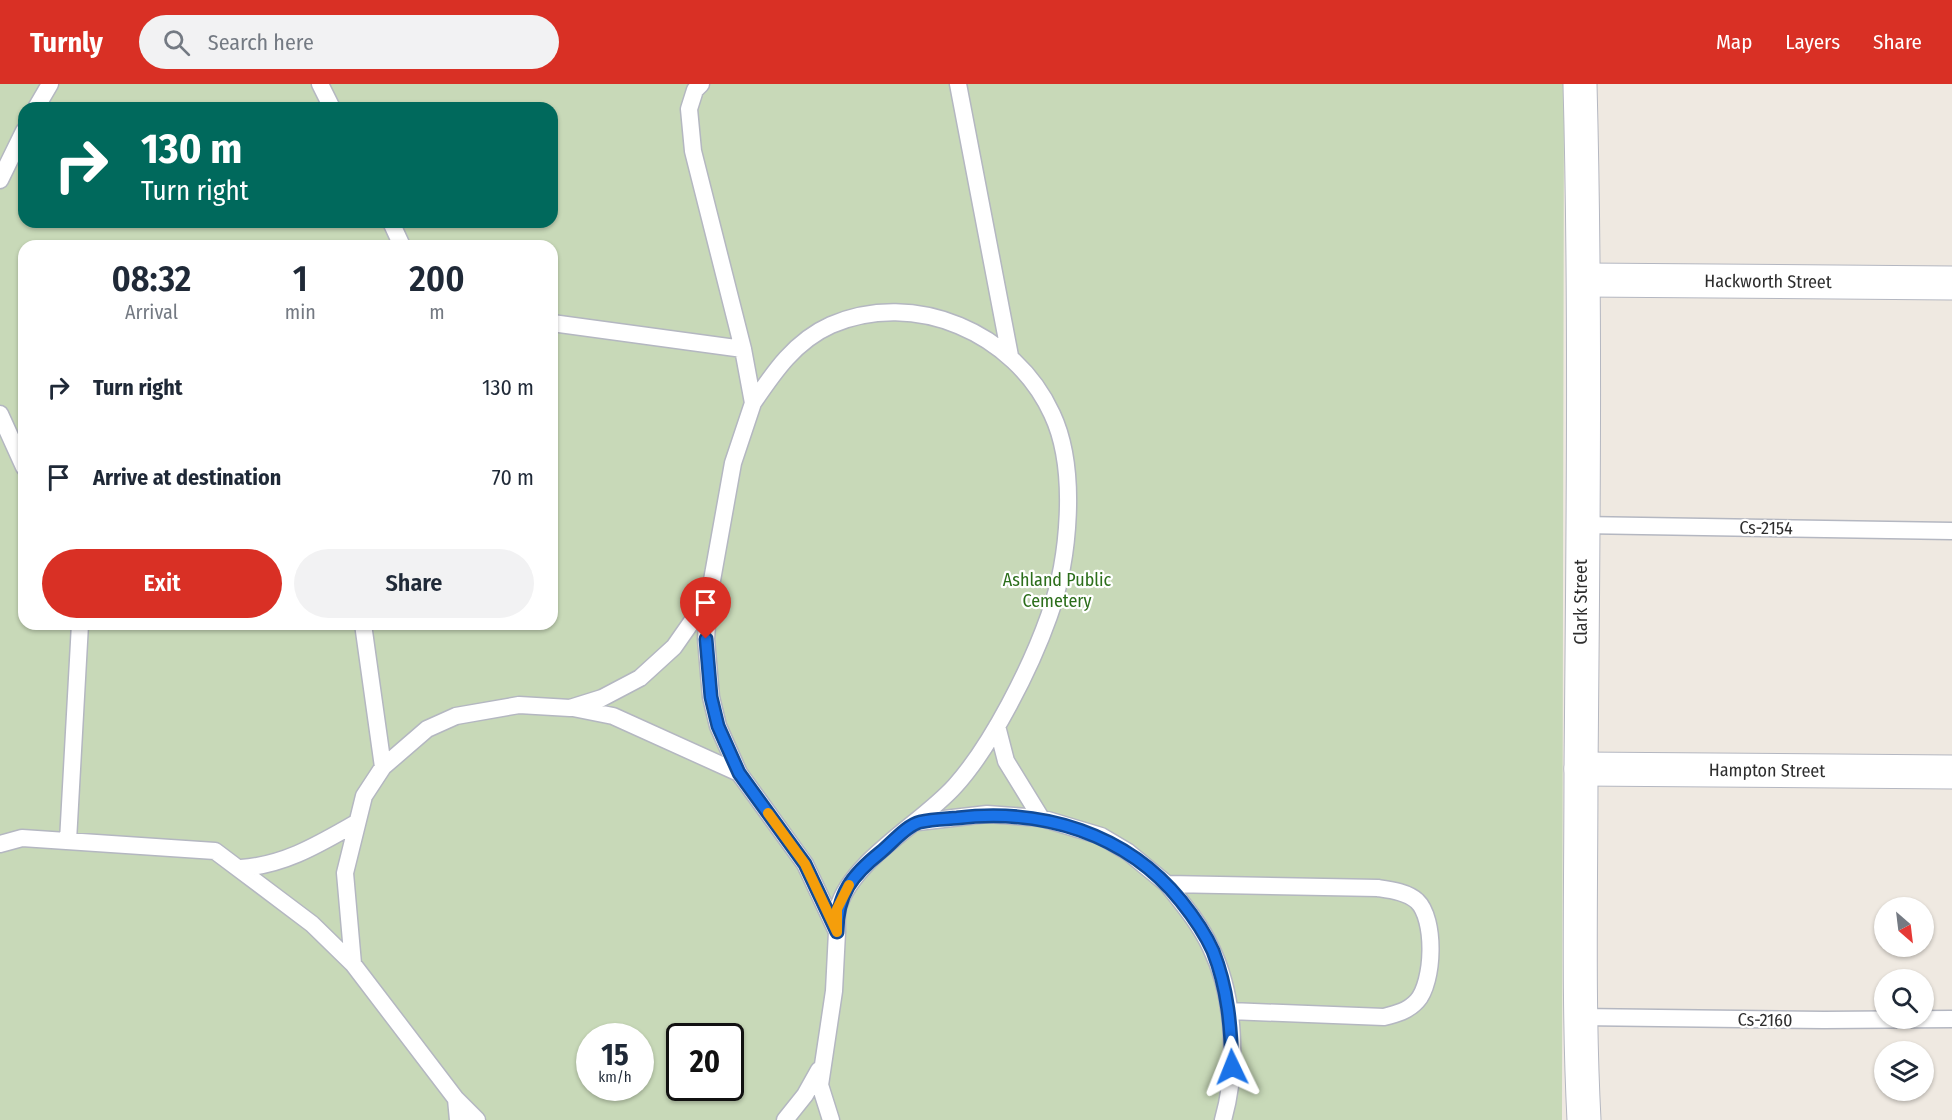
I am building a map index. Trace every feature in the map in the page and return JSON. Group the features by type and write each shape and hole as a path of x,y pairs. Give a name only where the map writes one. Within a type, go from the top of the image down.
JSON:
{"street":[{"name":"Clark Street","path":"1580,84 1585,280 1581,525 1579,1017 1584,1120"},
{"name":"Hackworth Street","path":"1585,280 1952,283"},
{"name":"Hampton Street","path":"1581,769 1952,772"}],"lane":[{"path":"40,102 50,84"},
{"path":"320,84 330,102"},
{"path":"701,84 695,90 689,109 693,151 743,349 753,403"},
{"path":"958,84 965,108 1010,356"},
{"path":"0,180 18,143"},
{"path":"831,1120 820,1085 834,991 837,932 837,909 849,884 866,864 918,822 956,785 997,726 1024,675 1049,616 1059,581 1068,515 1063,448 1054,416 1039,388 1010,356 970,329 942,319 885,312 856,316 829,326 782,359 753,403 733,462 709,597 706,639 711,697 718,726 739,773 805,864 837,932"},
{"path":"558,324 743,349"},
{"path":"0,414 18,454"},
{"name":"Cs-2154","path":"1581,525 1952,531"},
{"path":"570,708 602,698 640,678 674,647 709,597"},
{"path":"68,841 80,630"},
{"path":"364,630 383,767"},
{"path":"353,963 345,873 364,796 383,767 427,729 456,716 519,705 570,708 613,716 739,773"},
{"path":"997,726 1006,761 1041,818"},
{"path":"918,822 987,814 1041,818 1101,836 1128,852 1167,884 1195,920 1212,950 1230,1011 1232,1067 1224,1120"},
{"path":"241,868 261,867 295,857 356,823"},
{"path":"0,844 22,838 215,851 241,868 312,924 353,963 456,1099 477,1120"},
{"path":"1167,884 1378,888 1399,891 1416,900 1427,913 1431,949 1426,986 1417,1001 1403,1012 1384,1017 1230,1011"},
{"name":"Cs-2160","path":"1579,1017 1952,1019"},
{"path":"785,1120 805,1095 824,1061"},
{"path":"456,1099 458,1120"}],"green space":[{"name":"Ashland Public Cemetery","path":"0,84 1564,84 1562,1120 0,1120"}],"slow traffic":[{"path":"768,813 805,864 837,932 837,909 849,885"}],"route":[{"path":"706,639 711,697 718,726 739,773 805,864 837,932 837,909 849,884 866,864 918,822 987,814 1041,818 1101,836 1128,852 1167,884 1195,920 1212,950 1230,1011 1232,1067"}]}
